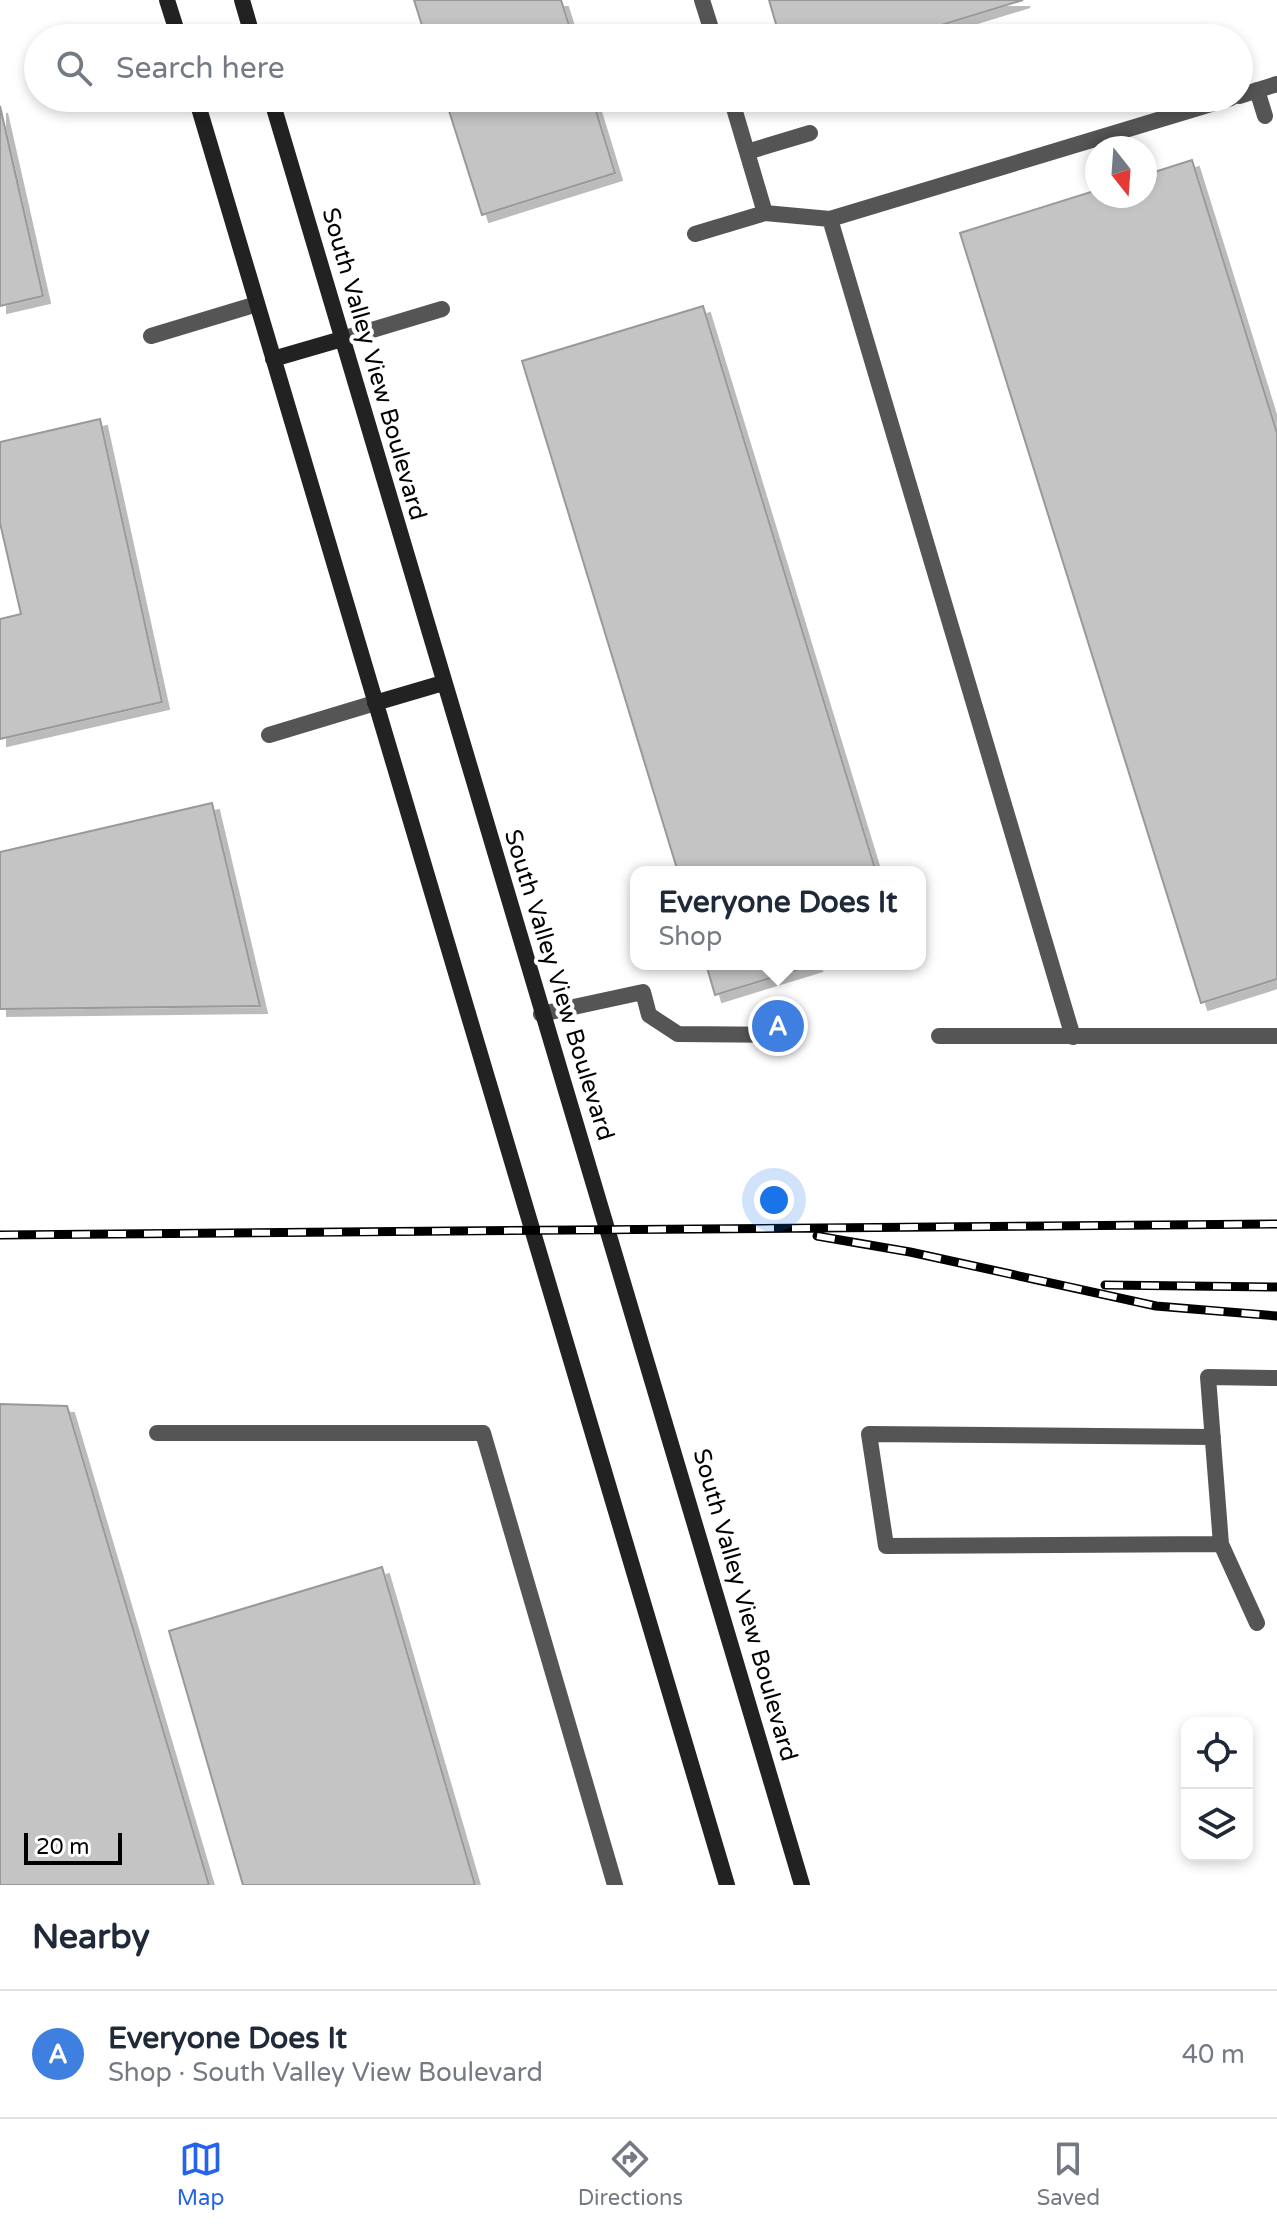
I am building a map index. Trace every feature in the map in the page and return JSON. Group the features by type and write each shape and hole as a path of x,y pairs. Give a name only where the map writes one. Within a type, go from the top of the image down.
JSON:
{"main road":[{"path":"167,0 175,24"},
{"path":"242,0 249,24"},
{"path":"200,112 727,1885"},
{"name":"South Valley View Boulevard","path":"275,112 802,1885"},
{"path":"273,359 342,339"},
{"path":"375,703 443,683"}],"lane":[{"path":"702,0 710,24"},
{"path":"1253,91 1277,84"},
{"path":"1257,90 1265,116"},
{"path":"735,112 765,213"},
{"path":"695,234 765,213 830,219 1185,112"},
{"path":"747,152 810,133"},
{"path":"830,219 1073,1037"},
{"path":"151,336 257,304"},
{"path":"342,339 442,309"},
{"path":"269,735 375,703"},
{"path":"541,1014 643,992 649,1015 678,1034 791,1035"},
{"path":"939,1036 1277,1036"},
{"path":"1257,1623 1221,1544 1208,1377 1277,1378"},
{"path":"157,1433 483,1433 615,1885"},
{"path":"1213,1437 869,1434 886,1546 1221,1544"}],"building":[{"path":"414,0 561,0 569,24 422,24"},
{"path":"769,0 1023,0 945,24 776,24"},
{"path":"0,106 43,296 0,306"},
{"path":"449,112 596,112 615,173 482,215"},
{"path":"1192,160 1277,433 1277,979 1201,1003 960,233 1085,194 1085,208 1157,208 1157,171"},
{"path":"703,306 874,866 676,866 522,361"},
{"path":"100,419 162,702 0,739 0,619 21,614 0,523 0,442"},
{"path":"212,803 260,1006 0,1009 0,852"},
{"path":"708,970 796,970 715,995"},
{"path":"0,1404 67,1406 209,1885 0,1885"},
{"path":"382,1567 475,1885 243,1885 169,1631"}],"railway":[{"path":"0,1235 1277,1224"},
{"path":"817,1236 910,1252 1156,1306 1277,1316"},
{"path":"1105,1285 1277,1287"}],"place":[{"name":"Everyone Does It","path":"778,1026"}]}
